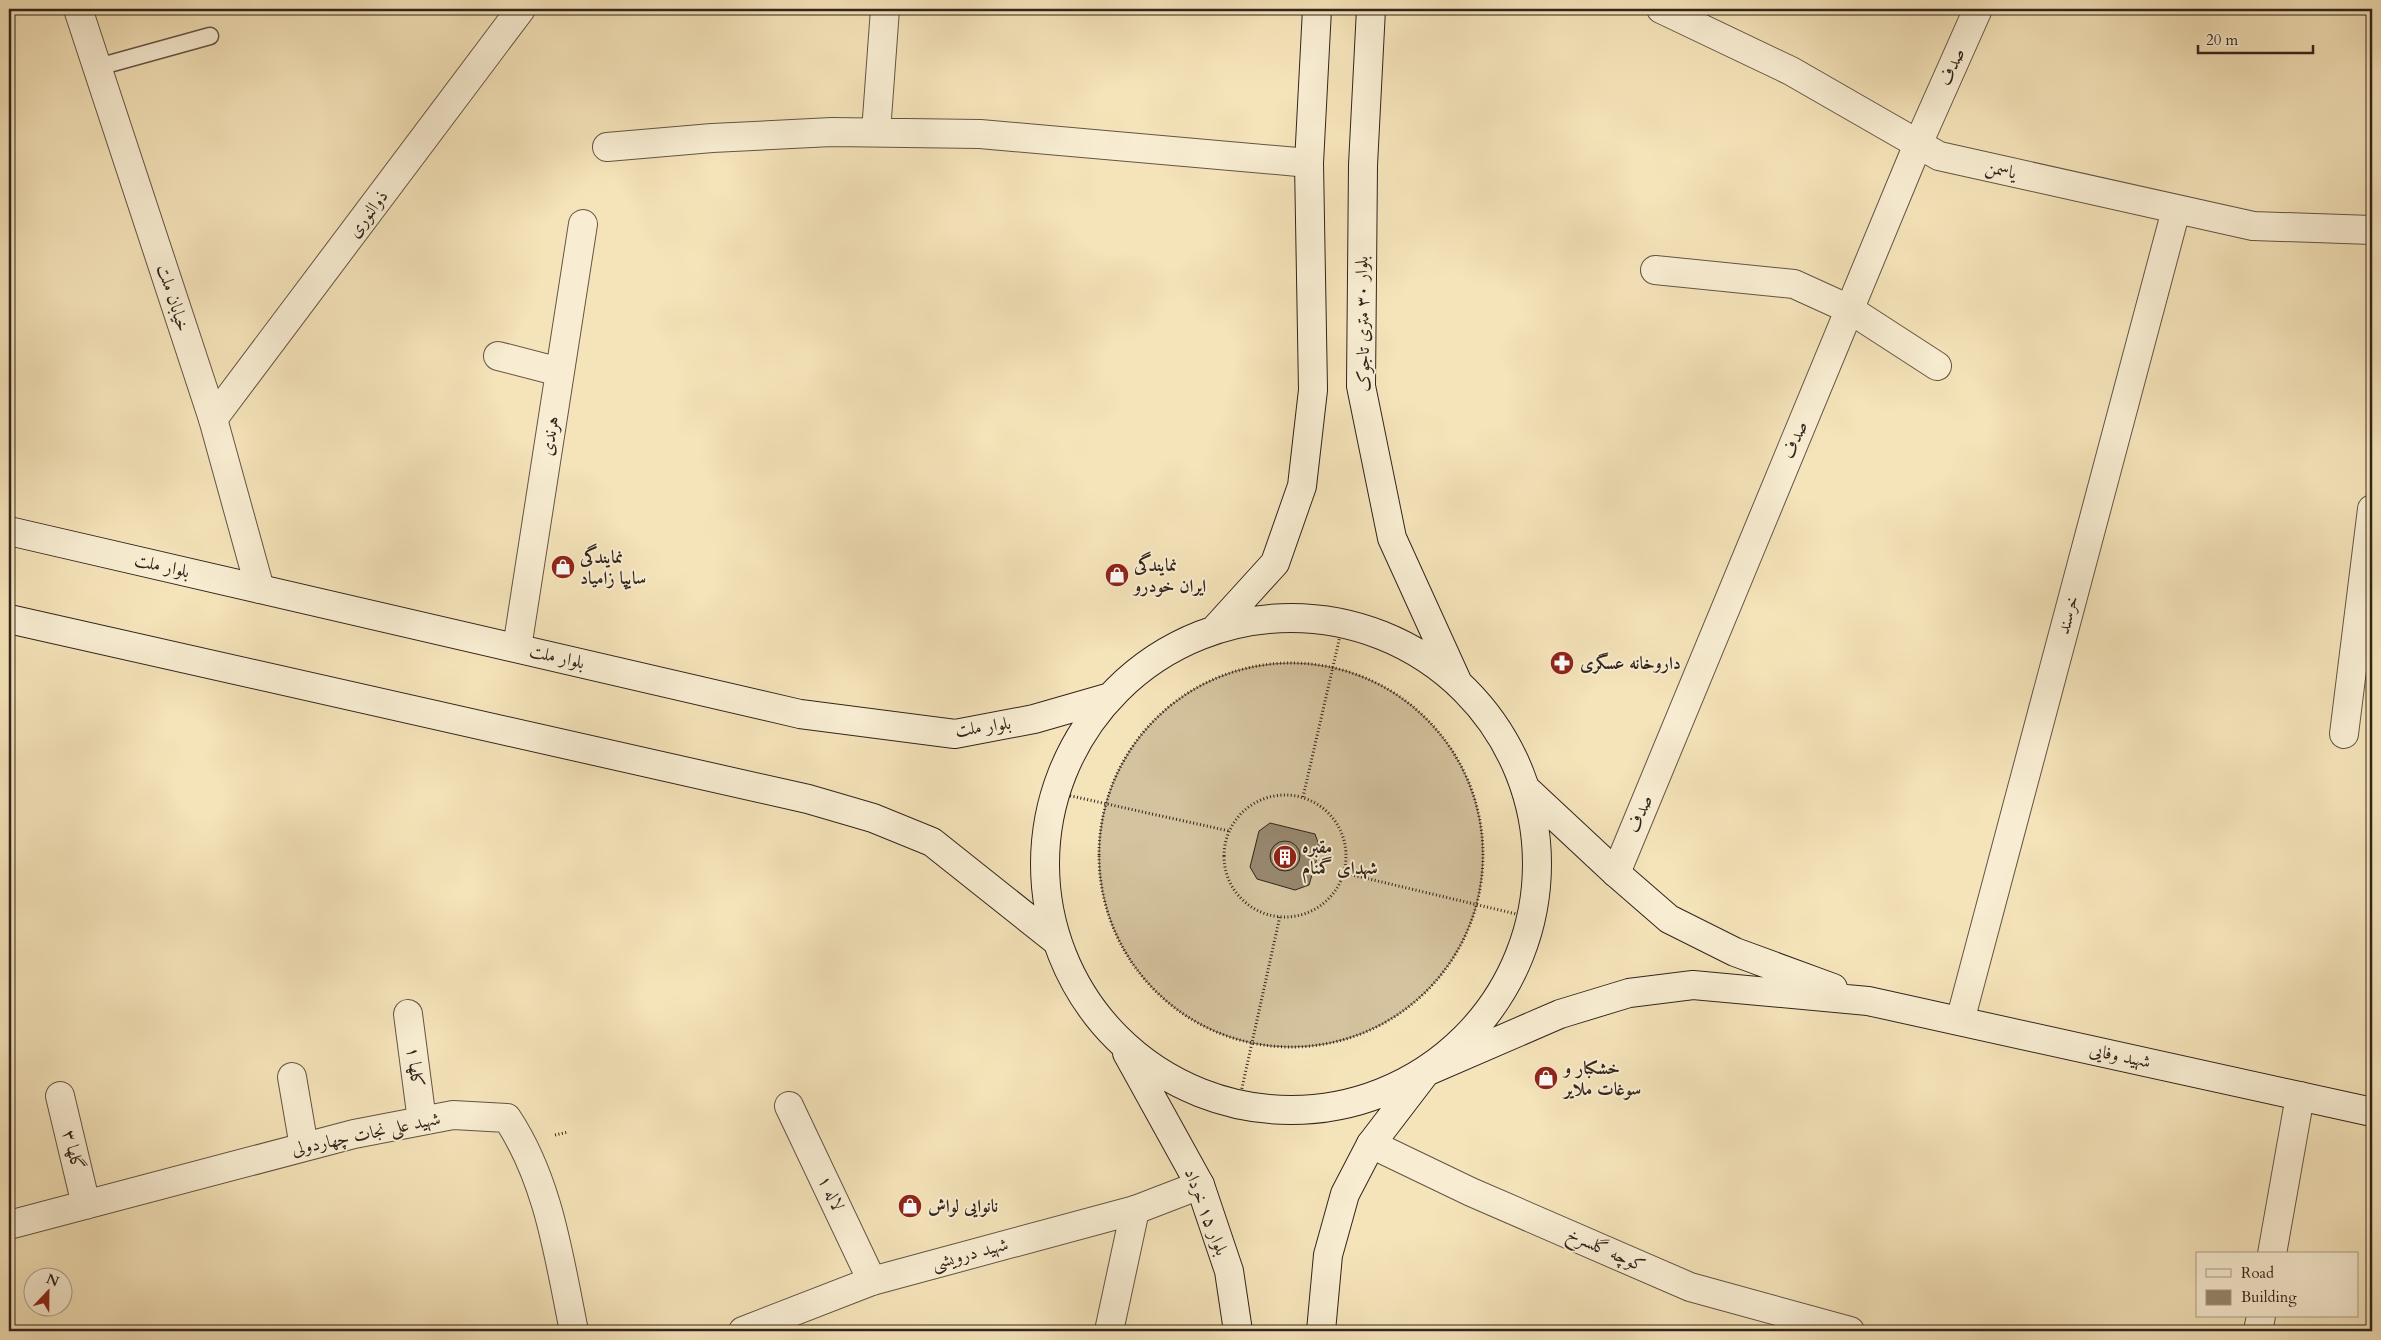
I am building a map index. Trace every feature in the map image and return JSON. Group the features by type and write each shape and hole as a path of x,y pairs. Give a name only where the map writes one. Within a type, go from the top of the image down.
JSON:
{"street":[{"name":"خیابان ملت","path":"78,9 213,419 260,589"},
{"path":"876,132 885,9"},
{"path":"1215,629 1275,563 1302,486 1313,390 1310,164 1317,9"},
{"name":"بلوار ۳۰ متری تاجوک","path":"1370,9 1363,165 1361,386 1392,538 1457,682"},
{"name":"یاسمن","path":"1661,9 1792,71 1939,156 2253,226 2372,230"},
{"name":"صدف","path":"1616,873 1918,144 1978,9"},
{"name":"ذوالنوری","path":"213,419 518,10"},
{"path":"607,147 732,137 832,132 980,134 1310,164"},
{"name":"خرسند","path":"1960,1021 2176,210"},
{"name":"هرندی","path":"517,648 583,224"},
{"path":"1655,270 1794,284 1849,309 1937,366"},
{"path":"498,356 560,372"},
{"path":"2344,734 2372,509"},
{"name":"بلوار ملت","path":"9,531 800,714 954,734 1034,719 1107,698"},
{"path":"1321,1331 1328,1255 1345,1194 1372,1144 1426,1072 1464,1042 1494,1005 1518,964 1533,918 1538,853 1527,790 1499,732 1457,682 1404,645 1343,623 1278,618 1215,629 1156,656 1107,698 1075,742 1053,792 1044,840 1044,890 1054,939 1082,998 1124,1047 1177,1084 1238,1106 1303,1111 1367,1100 1426,1072 1560,1014 1629,993 1693,984 1868,1001"},
{"path":"9,619 798,797 873,818 932,842 1054,939"},
{"path":"1527,790 1616,873 1669,919 1735,952 1868,1001"},
{"name":"شهید وفایی","path":"1868,1001 2372,1112"},
{"name":"کلها ۱","path":"408,1014 422,1121"},
{"name":"بلوار ۱۵ خرداد","path":"1124,1047 1200,1185 1229,1270 1238,1331"},
{"path":"292,1077 304,1147"},
{"name":"گلها ۳","path":"60,1096 86,1204"},
{"path":"2272,1252 2300,1096"},
{"name":"لاله ۱","path":"789,1106 872,1280"},
{"name":"شهید علی نجات چهاردولی","path":"9,1225 354,1134 452,1115 507,1118 523,1142 551,1215 574,1331"},
{"name":"کوچه گلسرخ","path":"1372,1144 1472,1192 1690,1287 1807,1325 1850,1331"},
{"name":"شهید درویشی","path":"743,1331 872,1280 1135,1210 1200,1185"},
{"path":"1109,1331 1135,1210"},
{"path":"2258,1331 2261,1318"}],"lane":[{"path":"98,67 210,36"}],"path":[{"path":"1303,797 1343,623"},
{"path":"1307,663 1349,671 1385,687 1418,709 1445,738 1466,772 1480,814 1485,859 1479,904 1462,946 1439,981 1409,1009 1362,1035 1309,1047 1280,1048 1251,1044 1215,1032 1178,1011 1139,974 1110,922 1100,884 1098,847 1105,804 1112,782 1138,738 1162,711 1192,690 1226,673 1264,664 1307,663"},
{"path":"1053,792 1229,831"},
{"path":"1285,795 1303,797 1320,805 1334,819 1343,835 1347,854 1344,873 1337,888 1326,901 1312,910 1297,916 1280,916 1264,913 1249,905 1237,894 1229,879 1225,864 1224,847 1229,831 1239,816 1252,805 1268,797 1285,795"},
{"path":"1344,873 1533,918"},
{"path":"1238,1106 1280,916"}],"shaded area":[{"path":"1291,663 1329,666 1365,677 1398,695 1427,719 1451,748 1469,781 1480,817 1483,855 1480,893 1469,929 1451,962 1427,991 1398,1015 1365,1033 1329,1044 1291,1047 1253,1044 1217,1033 1184,1015 1155,991 1131,962 1113,929 1102,893 1099,855 1102,817 1113,781 1131,748 1155,719 1184,695 1217,677 1253,666"}],"building":[{"name":"مقبره شهدای گمنام","path":"1270,823 1315,834 1320,848 1309,885 1295,890 1257,879 1250,867 1259,831"},
{"path":"1285,841 1296,845 1300,856 1296,867 1285,871 1274,867 1270,856 1274,845"}],"place":[{"name":"نمایندگی سایپا زامیاد","path":"563,567"},
{"name":"نمایندگی ایران خودرو","path":"1117,575"},
{"name":"داروخانه عسگری","path":"1562,663"},
{"name":"مقبره شهدای گمنام","path":"1285,857"},
{"name":"خشکبار و سوغات ملایر","path":"1546,1078"},
{"name":"نانوایی لواش","path":"910,1206"}]}
